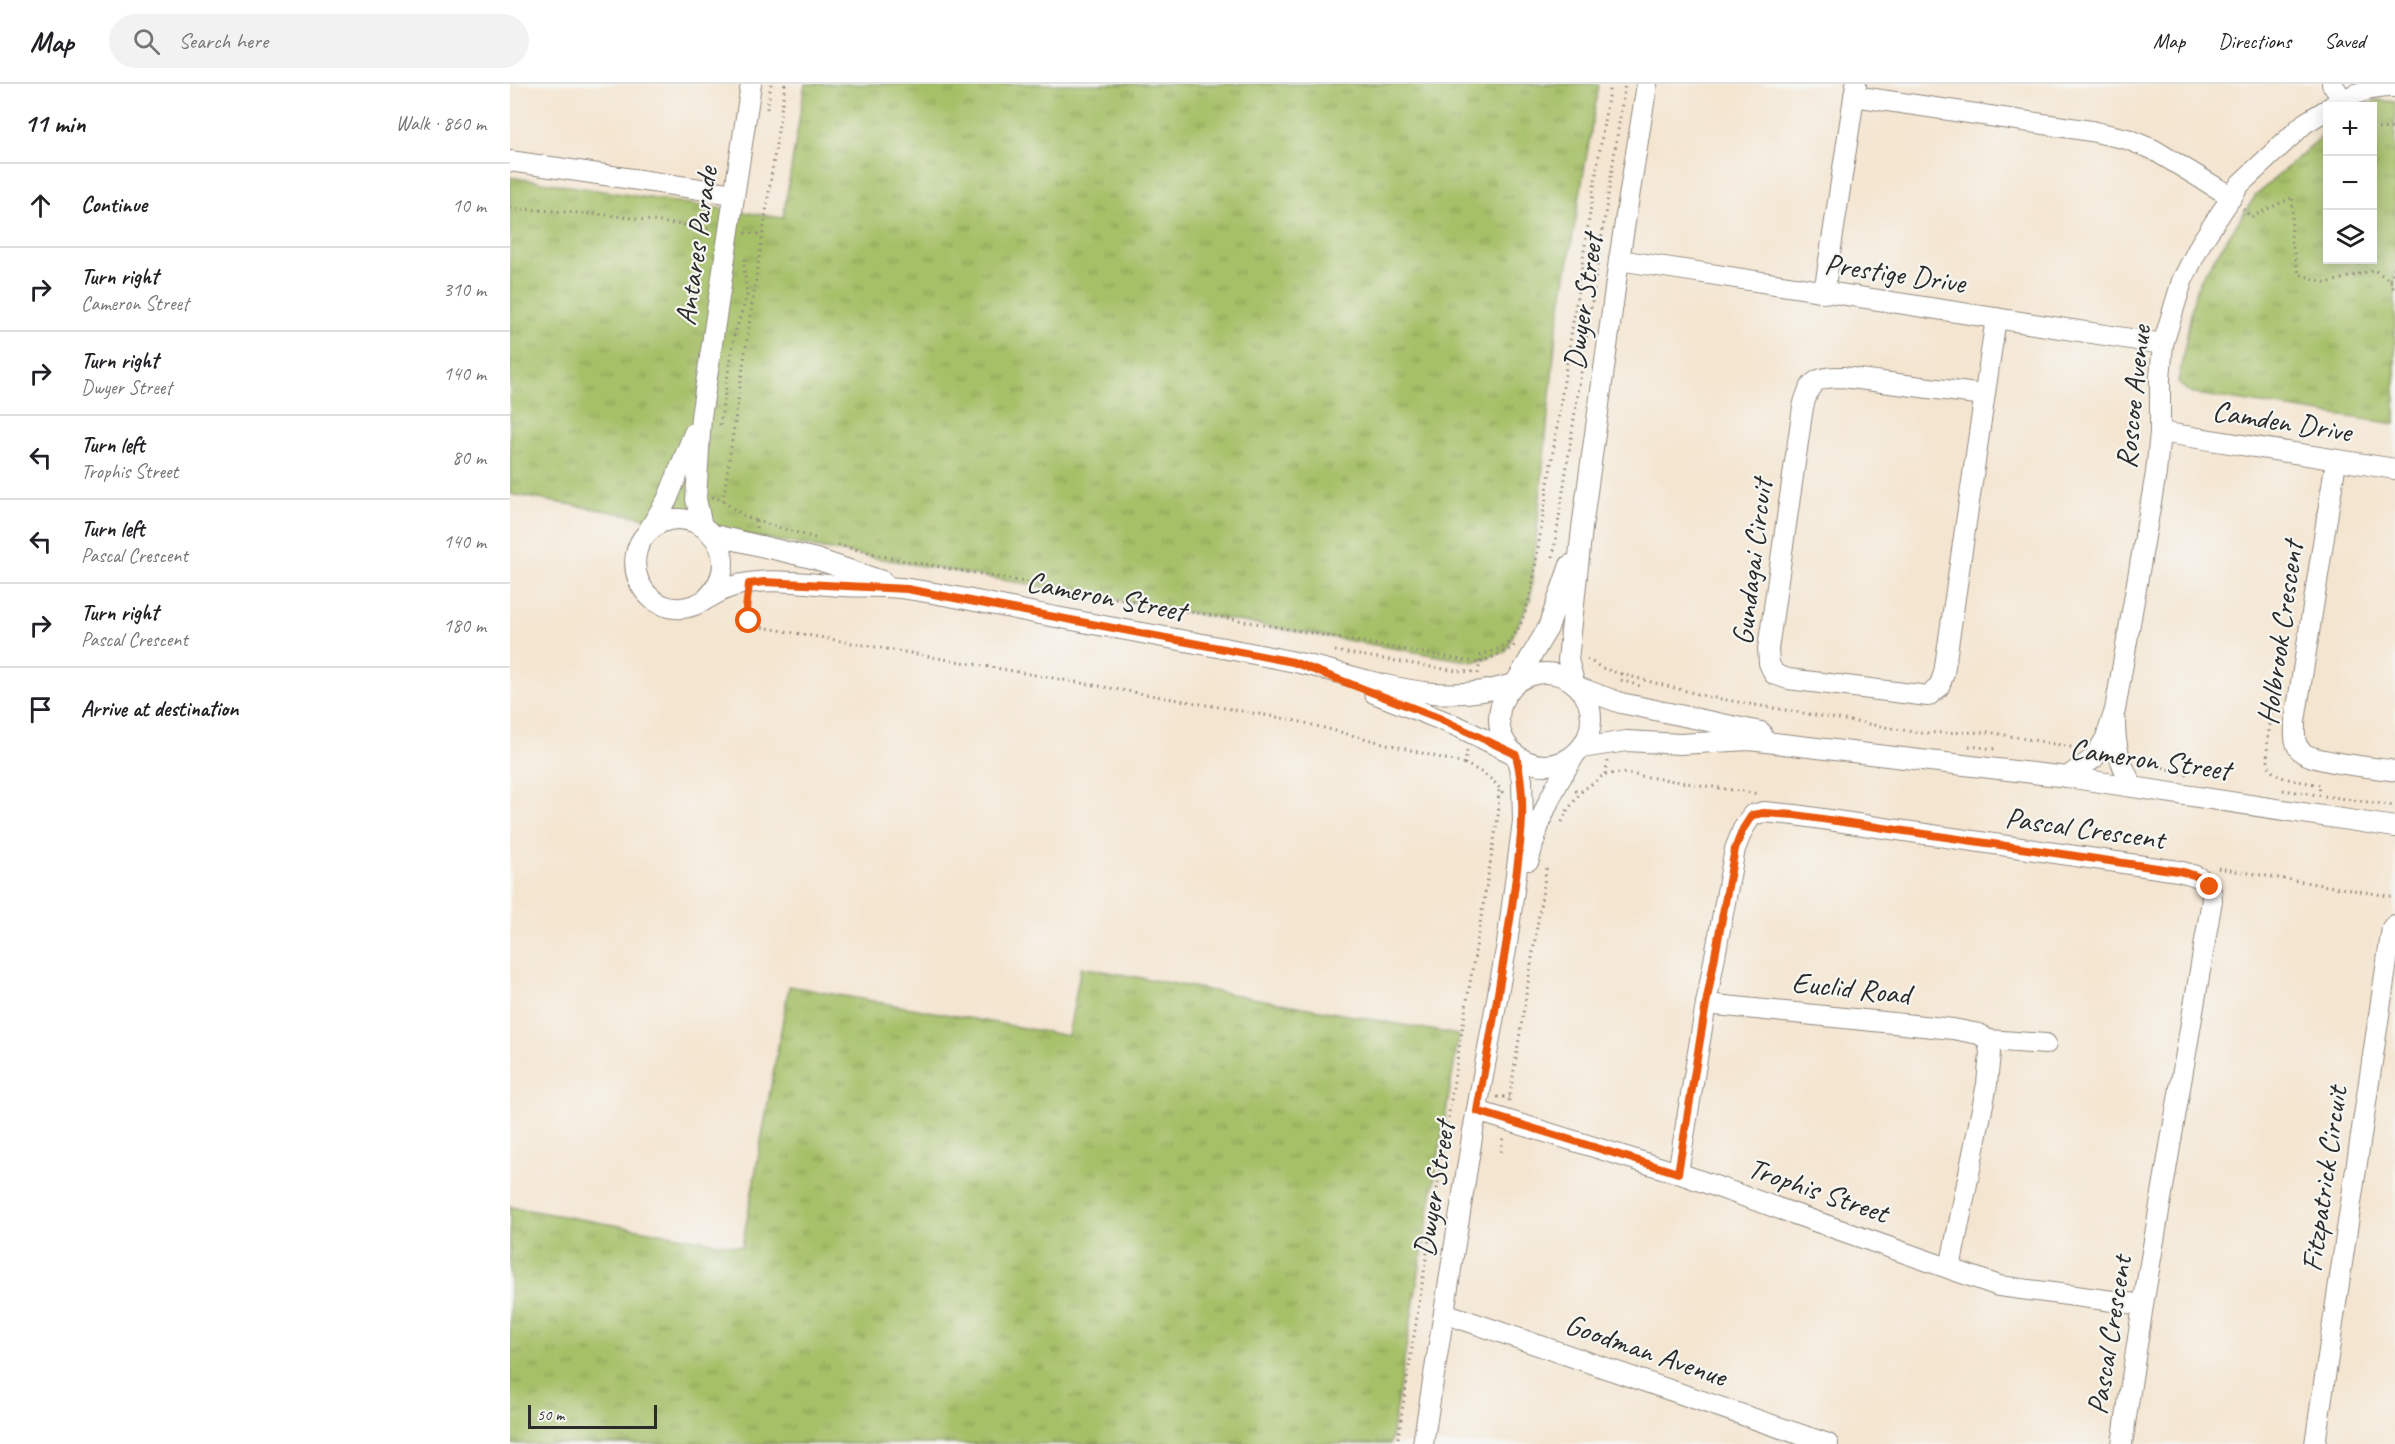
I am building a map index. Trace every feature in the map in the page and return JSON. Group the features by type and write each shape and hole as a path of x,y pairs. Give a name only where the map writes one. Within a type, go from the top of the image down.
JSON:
{"street":[{"name":"Antares Parade","path":"708,530 696,499 701,417 742,232 734,194 751,84"},
{"name":"Dwyer Street","path":"1577,685 1568,660 1582,528 1619,260 1647,84"},
{"name":"Roscoe Avenue","path":"2115,710 2156,473 2163,344 2182,281 2201,243 2240,184 2265,158 2334,100 2369,89 2395,87"},
{"path":"1824,293 1855,90 2127,139 2154,150 2232,196"},
{"path":"510,161 734,194"},
{"name":"Prestige Drive","path":"1619,260 2163,344"},
{"name":"Gundagai Circuit","path":"1984,395 1844,377 1822,377 1812,384 1803,407 1768,649 1769,663 1774,674 1788,679 1928,696 1939,687 1944,673 1996,318"},
{"name":"Antares Parade","path":"642,539 667,500 701,417"},
{"name":"Camden Drive","path":"2160,432 2395,469"},
{"name":"Holbrook Crescent","path":"2336,461 2295,722 2295,742 2303,754 2319,759 2395,771"},
{"path":"674,519 688,520 708,530 721,549 724,563 722,578 715,591 704,601 690,607 675,608 661,605 649,597 640,586 635,572 635,558 642,539 647,532 659,524 674,519"},
{"name":"Dwyer Street","path":"1515,683 1548,628 1582,528"},
{"name":"Cameron Street","path":"708,530 816,559 907,589 1293,662 1404,690 1440,695 1487,692 1515,683"},
{"name":"Cameron Street","path":"704,601 731,587 773,582 907,589"},
{"name":"Cameron Street","path":"1293,662 1439,718 1515,754"},
{"path":"1545,672 1563,676 1577,685 1588,699 1592,712 1592,725 1588,737 1578,752 1561,763 1545,765 1530,763 1515,754 1505,743 1498,719 1505,694 1515,683 1527,676 1545,672"},
{"name":"Cameron Street","path":"1577,685 1621,703 1895,758"},
{"path":"2067,777 2094,758 2106,738 2115,710"},
{"path":"2115,710 2115,738 2118,756 2133,787"},
{"name":"Cameron Street","path":"1578,752 1627,741 1680,744 1749,740 2067,777 2395,827"},
{"name":"Dwyer Street","path":"1507,944 1534,836 1552,790 1578,752"},
{"name":"Dwyer Street","path":"1423,1444 1477,1111 1507,944 1523,821 1522,780 1515,754"},
{"name":"Pascal Crescent","path":"1678,1173 1735,849 1752,815 1764,813 1795,815 2195,875 2210,887 2212,900 2143,1305 2122,1444"},
{"name":"Fitzpatrick Circuit","path":"2315,1444 2392,928 2395,925"},
{"name":"Euclid Road","path":"1706,1004 1953,1029 1979,1034 1988,1040 2046,1044"},
{"path":"1950,1268 1988,1084 1990,1053 1988,1040"},
{"name":"Trophis Street","path":"1477,1111 1678,1173 1999,1286 2143,1305"},
{"name":"Goodman Avenue","path":"1444,1314 1828,1444"}],"path":[{"path":"766,118 771,84"},
{"path":"723,501 785,84"},
{"path":"1479,663 1480,655 1503,646 1514,634 1525,615 1532,587 1610,84"},
{"path":"1552,561 1625,84"},
{"path":"2377,129 2395,128"},
{"path":"2232,196 2251,217 2293,197 2291,240 2300,274 2327,283 2374,270 2390,280 2395,292"},
{"path":"510,208 608,215 761,234"},
{"path":"720,428 734,336 747,296 745,256"},
{"path":"2390,280 2395,266"},
{"path":"1579,280 1595,283"},
{"path":"754,543 757,521 825,541"},
{"path":"836,545 858,552 930,566 1479,663 1512,648 1521,637"},
{"path":"749,584 746,609 749,621 761,627 1293,720 1465,764"},
{"path":"1621,674 1709,697 1920,733 1988,732 2097,752"},
{"path":"2118,756 2141,760 2173,772 2193,776"},
{"path":"1397,1444 1461,1036 1498,818 1498,786"},
{"path":"2272,788 2395,806"},
{"path":"1558,829 1566,812 1582,791"},
{"path":"1501,1152 1549,857"}],"green space":[{"path":"805,84 1599,84 1556,334 1530,600 1505,652 1473,662 510,494 510,177 783,218"},
{"path":"2377,100 2395,102 2395,424 2190,393 2178,383 2194,297 2202,277 2256,195 2323,136 2323,264 2377,264 2377,102 2373,102"},
{"path":"1081,967 1459,1035 1390,1444 510,1444 510,1207 742,1247 789,986 1068,1036"}],"route":[{"path":"749,621 746,609 749,584 801,583 907,589 1293,662 1439,718 1513,753 1516,755 1522,780 1523,821 1507,944 1477,1111 1678,1173 1735,849 1752,815 1764,813 1795,815 2178,871 2195,875 2210,887"}]}
